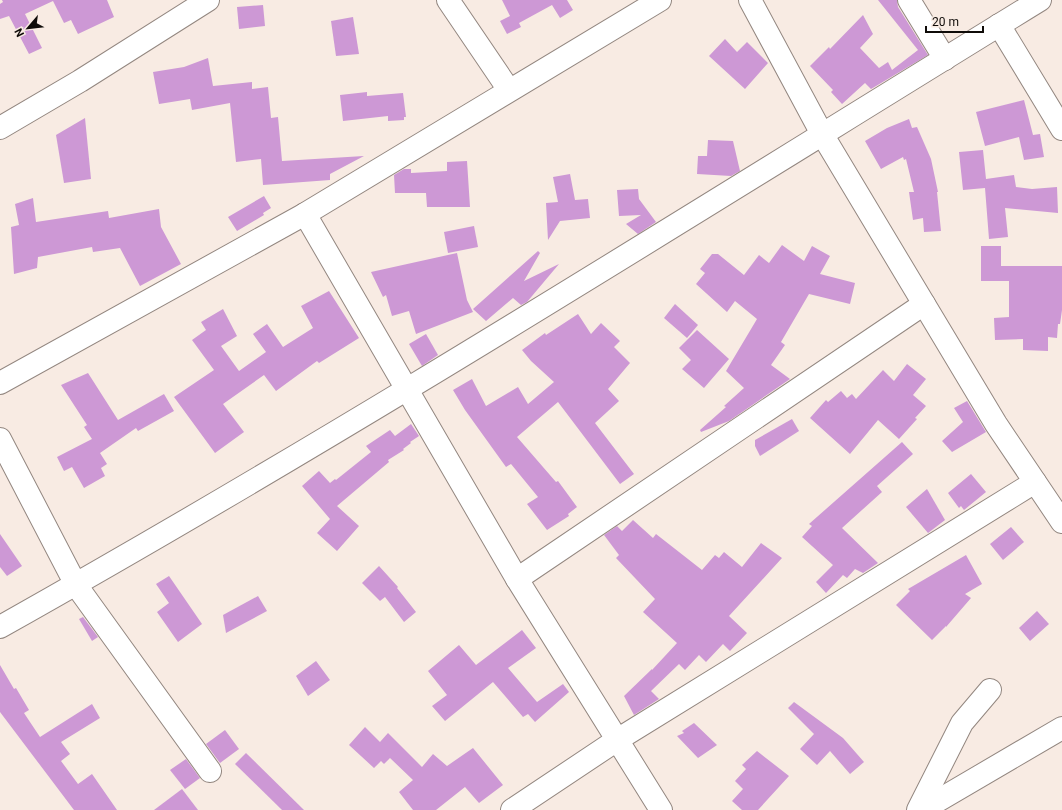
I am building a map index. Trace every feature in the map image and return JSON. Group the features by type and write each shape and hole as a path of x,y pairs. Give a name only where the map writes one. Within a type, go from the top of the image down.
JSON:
{"street":[{"path":"0,128 80,81 208,0"},
{"path":"448,0 509,90"},
{"path":"0,383 305,214 660,0"},
{"path":"750,0 822,134 996,424 1062,522"},
{"path":"909,0 945,59"},
{"path":"0,627 76,585 406,391 1040,0"},
{"path":"999,25 1062,129"},
{"path":"305,214 516,579 662,810"},
{"path":"516,579 924,304"},
{"path":"0,439 76,585 210,771"},
{"path":"512,810 617,740 1035,482"},
{"path":"918,810 962,723 990,690"},
{"path":"922,810 1062,728"}],"building":[{"path":"2,0 107,0 114,17 78,34 71,20 64,23 53,1 25,14 42,48 29,54 9,16 0,19 0,4 3,2"},
{"path":"502,0 567,0 573,10 560,18 552,5 519,23 521,27 507,34 500,21 510,16"},
{"path":"878,0 897,0 898,7 928,55 871,89 865,83 842,104 831,92 833,90 810,66 829,47 830,49 863,15 873,34 860,48 879,68 888,62 892,70 918,50"},
{"path":"263,5 265,26 239,29 237,7"},
{"path":"353,17 359,54 336,56 331,21"},
{"path":"725,39 737,52 747,42 768,63 745,89 709,56"},
{"path":"208,58 213,86 252,82 252,89 268,87 271,118 278,117 282,161 364,156 330,174 330,180 263,185 261,159 236,162 230,103 192,110 190,99 159,104 153,72 184,67"},
{"path":"367,92 367,96 403,93 406,117 404,117 404,120 388,121 388,116 343,121 340,95"},
{"path":"1024,100 1033,135 1040,134 1044,157 1024,160 1019,137 985,146 976,112"},
{"path":"85,118 91,179 64,183 56,135"},
{"path":"909,119 912,128 917,127 931,159 938,192 941,231 924,232 923,218 913,220 909,192 914,192 906,159 904,160 903,157 881,169 865,141 887,128"},
{"path":"708,140 733,141 740,171 731,176 697,174 698,156 707,156"},
{"path":"983,150 986,179 1014,175 1016,187 1032,189 1057,187 1058,213 1005,208 1008,237 989,239 985,188 963,190 959,152"},
{"path":"467,161 470,207 427,207 426,193 395,193 394,175 404,169 411,169 411,173 447,171 447,162"},
{"path":"570,174 575,200 588,199 590,218 560,221 548,240 546,203 558,202 553,177"},
{"path":"638,189 639,199 656,222 638,234 626,224 641,215 619,216 617,190"},
{"path":"264,196 271,208 263,213 264,215 237,231 228,217"},
{"path":"33,198 36,222 108,211 109,218 159,209 161,227 181,264 140,286 120,248 93,252 92,247 38,257 37,268 14,274 11,227 19,225 15,204"},
{"path":"474,226 478,247 448,253 444,232"},
{"path":"782,245 804,261 812,246 830,256 820,274 855,283 850,304 809,294 781,342 785,345 771,365 790,379 729,421 701,432 700,430 726,407 724,406 744,388 726,371 757,319 735,301 727,312 696,284 705,273 700,269 712,254 718,254 744,275 759,255 769,263"},
{"path":"981,246 1001,246 1001,266 1062,266 1062,310 1060,324 1058,324 1057,338 1048,337 1048,351 1023,350 1023,339 995,340 994,318 1009,317 1009,281 981,281"},
{"path":"538,251 540,253 524,281 559,264 527,302 521,305 513,298 486,321 473,309"},
{"path":"457,253 467,300 473,312 416,334 409,311 392,316 386,295 383,297 371,272"},
{"path":"329,291 359,338 319,363 317,361 276,391 264,375 223,404 244,432 215,453 174,397 214,370 192,340 206,330 201,322 223,309 237,336 221,346 239,371 266,352 253,334 267,324 283,347 313,328 301,306"},
{"path":"675,304 698,325 687,338 664,318"},
{"path":"578,314 591,334 601,323 620,341 614,347 630,363 608,389 619,401 595,423 634,474 620,484 558,402 517,437 556,482 558,481 577,507 568,514 569,516 547,530 527,504 538,497 511,464 506,467 465,410 453,390 472,379 486,406 518,387 528,404 554,382 531,361 522,350 545,333 546,335"},
{"path":"697,330 729,359 704,388 682,369 691,360 679,348"},
{"path":"426,334 438,355 422,366 409,344"},
{"path":"907,364 926,379 913,395 926,406 915,418 917,419 899,439 878,420 850,454 810,418 826,400 828,402 841,391 847,398 852,394 856,399 883,370 894,381"},
{"path":"88,373 118,420 164,394 174,411 138,431 136,428 100,453 107,464 101,468 105,476 84,488 72,467 64,471 57,457 92,439 84,427 87,425 61,385"},
{"path":"967,401 986,432 952,452 942,441 963,422 954,408"},
{"path":"792,419 799,431 760,456 755,446 755,440"},
{"path":"411,424 419,436 410,442 411,443 403,449 404,450 388,460 389,462 337,506 359,526 337,551 317,533 330,519 302,486 319,471 330,483 335,479 336,480 371,452 366,446 390,430 395,436"},
{"path":"902,442 913,454 877,486 882,492 842,528 878,563 863,573 855,569 847,578 843,575 826,593 816,582 833,565 802,537 812,526 809,524"},
{"path":"971,474 986,492 964,510 961,506 959,508 948,493"},
{"path":"927,489 945,520 928,533 906,507"},
{"path":"633,520 653,538 656,534 702,570 715,555 719,558 724,552 742,567 761,543 782,558 729,616 747,633 730,651 723,644 706,662 699,655 685,670 679,664 651,691 659,699 634,715 624,696 652,670 677,643 643,612 655,599 616,558 619,555 604,535 617,526 622,531"},
{"path":"1011,527 1024,542 1003,560 990,544"},
{"path":"0,534 22,566 7,576 0,567"},
{"path":"966,555 982,584 965,594 971,598 946,627 932,640 896,605 910,591 908,589"},
{"path":"379,566 398,587 397,588 416,612 404,622 385,597 380,601 362,583"},
{"path":"169,576 202,624 178,642 157,612 169,603 156,584"},
{"path":"258,596 267,611 226,633 223,615"},
{"path":"1037,611 1049,624 1030,641 1019,628"},
{"path":"83,617 98,637 92,641 79,619"},
{"path":"522,630 536,648 508,668 537,702 563,684 569,692 535,722 528,714 523,717 493,682 445,721 432,706 447,695 428,671 459,645 476,665"},
{"path":"316,661 330,680 308,696 296,676"},
{"path":"0,665 14,689 16,688 29,710 24,713 40,737 92,704 100,718 61,742 70,754 61,761 78,784 92,774 117,810 74,810 0,712"},
{"path":"794,702 843,738 864,762 850,774 830,751 817,765 800,749 814,734 788,708"},
{"path":"694,723 717,745 698,758 677,736 684,733 682,731"},
{"path":"365,727 380,742 388,733 422,767 433,754 447,766 473,748 503,785 479,803 465,787 436,810 413,810 399,792 413,780 390,758 384,764 381,761 374,768 349,745"},
{"path":"225,730 239,749 220,763 206,744"},
{"path":"757,751 789,776 758,810 742,810 732,801 743,789 735,781 746,769 742,765"},
{"path":"246,753 304,810 282,810 235,764"},
{"path":"186,759 200,778 185,789 170,770"},
{"path":"182,789 198,810 154,810"}]}
